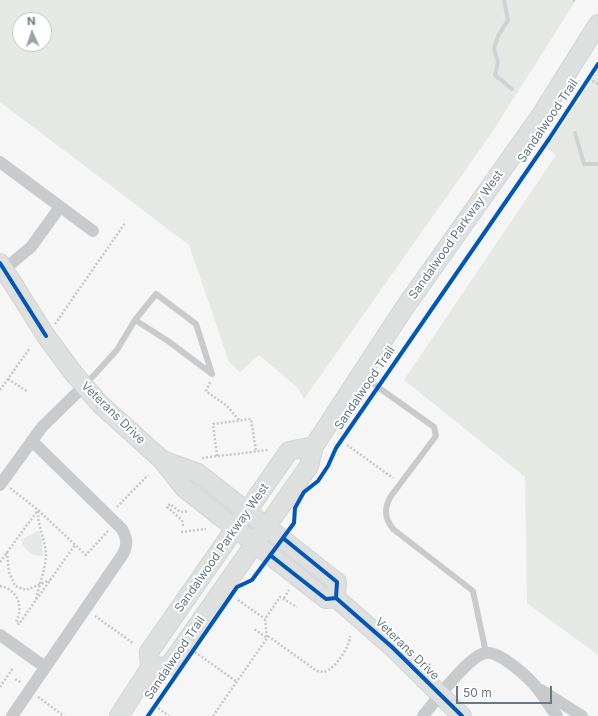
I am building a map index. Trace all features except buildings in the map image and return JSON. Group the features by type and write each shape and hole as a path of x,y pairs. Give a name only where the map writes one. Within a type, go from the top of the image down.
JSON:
{"main road":[{"name":"Sandalwood Parkway West","path":"150,668 169,666 268,526 309,466 314,446 404,310 533,127 598,24"},
{"name":"Veterans Drive","path":"1,268 46,336 84,386 100,404 162,460 184,488 326,599 336,598 392,647 462,716"},
{"name":"Sandalwood Parkway West","path":"119,716 150,668 149,652 289,451 314,446"},
{"name":"Veterans Drive","path":"162,460 198,473 268,526 337,582 336,598"}],"street":[{"path":"0,162 93,231"},
{"path":"1,268 31,247 60,206"},
{"path":"0,485 42,427 84,386"},
{"path":"12,716 127,546 126,537 122,529 32,441"},
{"path":"0,635 45,667"},
{"path":"423,716 470,663 480,655 486,653 493,653 502,657 536,687 582,716"},
{"path":"536,687 557,716"}],"lane":[{"path":"84,386 117,350 136,320 156,294 196,324 212,374"},
{"path":"136,320 168,341 212,374"},
{"path":"361,375 434,427 436,436 400,483 387,503 385,509 387,520 393,529 473,591 486,653"}],"path":[{"path":"589,79 598,84"},
{"path":"46,336 125,223"},
{"path":"0,390 30,348"},
{"path":"212,374 212,380 206,391 227,406 240,421"},
{"path":"8,379 28,392"},
{"path":"217,456 213,424 251,419 256,451"},
{"path":"347,445 400,483"},
{"path":"197,459 268,450"},
{"path":"113,510 148,475"},
{"path":"12,490 38,510 86,554 110,529"},
{"path":"183,526 182,520 167,507 170,504 180,512 190,511"},
{"path":"0,562 38,510"},
{"path":"35,601 44,571 46,556 38,510"},
{"path":"181,532 206,529"},
{"path":"0,586 11,590 20,603 20,614 16,622 19,624 75,545"},
{"path":"7,552 9,572 16,586 26,590 51,580"},
{"path":"11,590 16,586"},
{"path":"284,598 289,590"},
{"path":"213,716 268,637 265,619 280,597 297,607"},
{"path":"238,600 265,619"},
{"path":"92,614 133,643"},
{"path":"254,629 317,671 324,672 333,666 349,644 350,636"},
{"path":"193,650 237,682"},
{"path":"0,687 13,668"},
{"path":"34,694 64,716"},
{"path":"155,706 169,716"}],"shaded area":[{"path":"0,0 576,0 493,131 304,399 298,388 259,355 240,372 229,362 189,245 0,102"},
{"path":"598,70 598,655 527,603 525,477 404,380 556,155 547,148"},
{"path":"39,530 42,541 43,556 35,555 29,552 24,547 21,540"}],"waterway":[{"path":"504,0 508,20 498,36 494,49 498,62 495,75 512,89"},
{"path":"575,133 584,164 598,164"}],"cycle path":[{"name":"Sandalwood Trail","path":"148,716 237,587 252,580 294,523 295,508 304,492 318,481 328,466 336,448 549,139 598,64"},
{"path":"0,263 46,336"},
{"path":"283,538 337,582 336,598"},
{"path":"270,555 326,599 336,598 392,647 462,716"}]}
